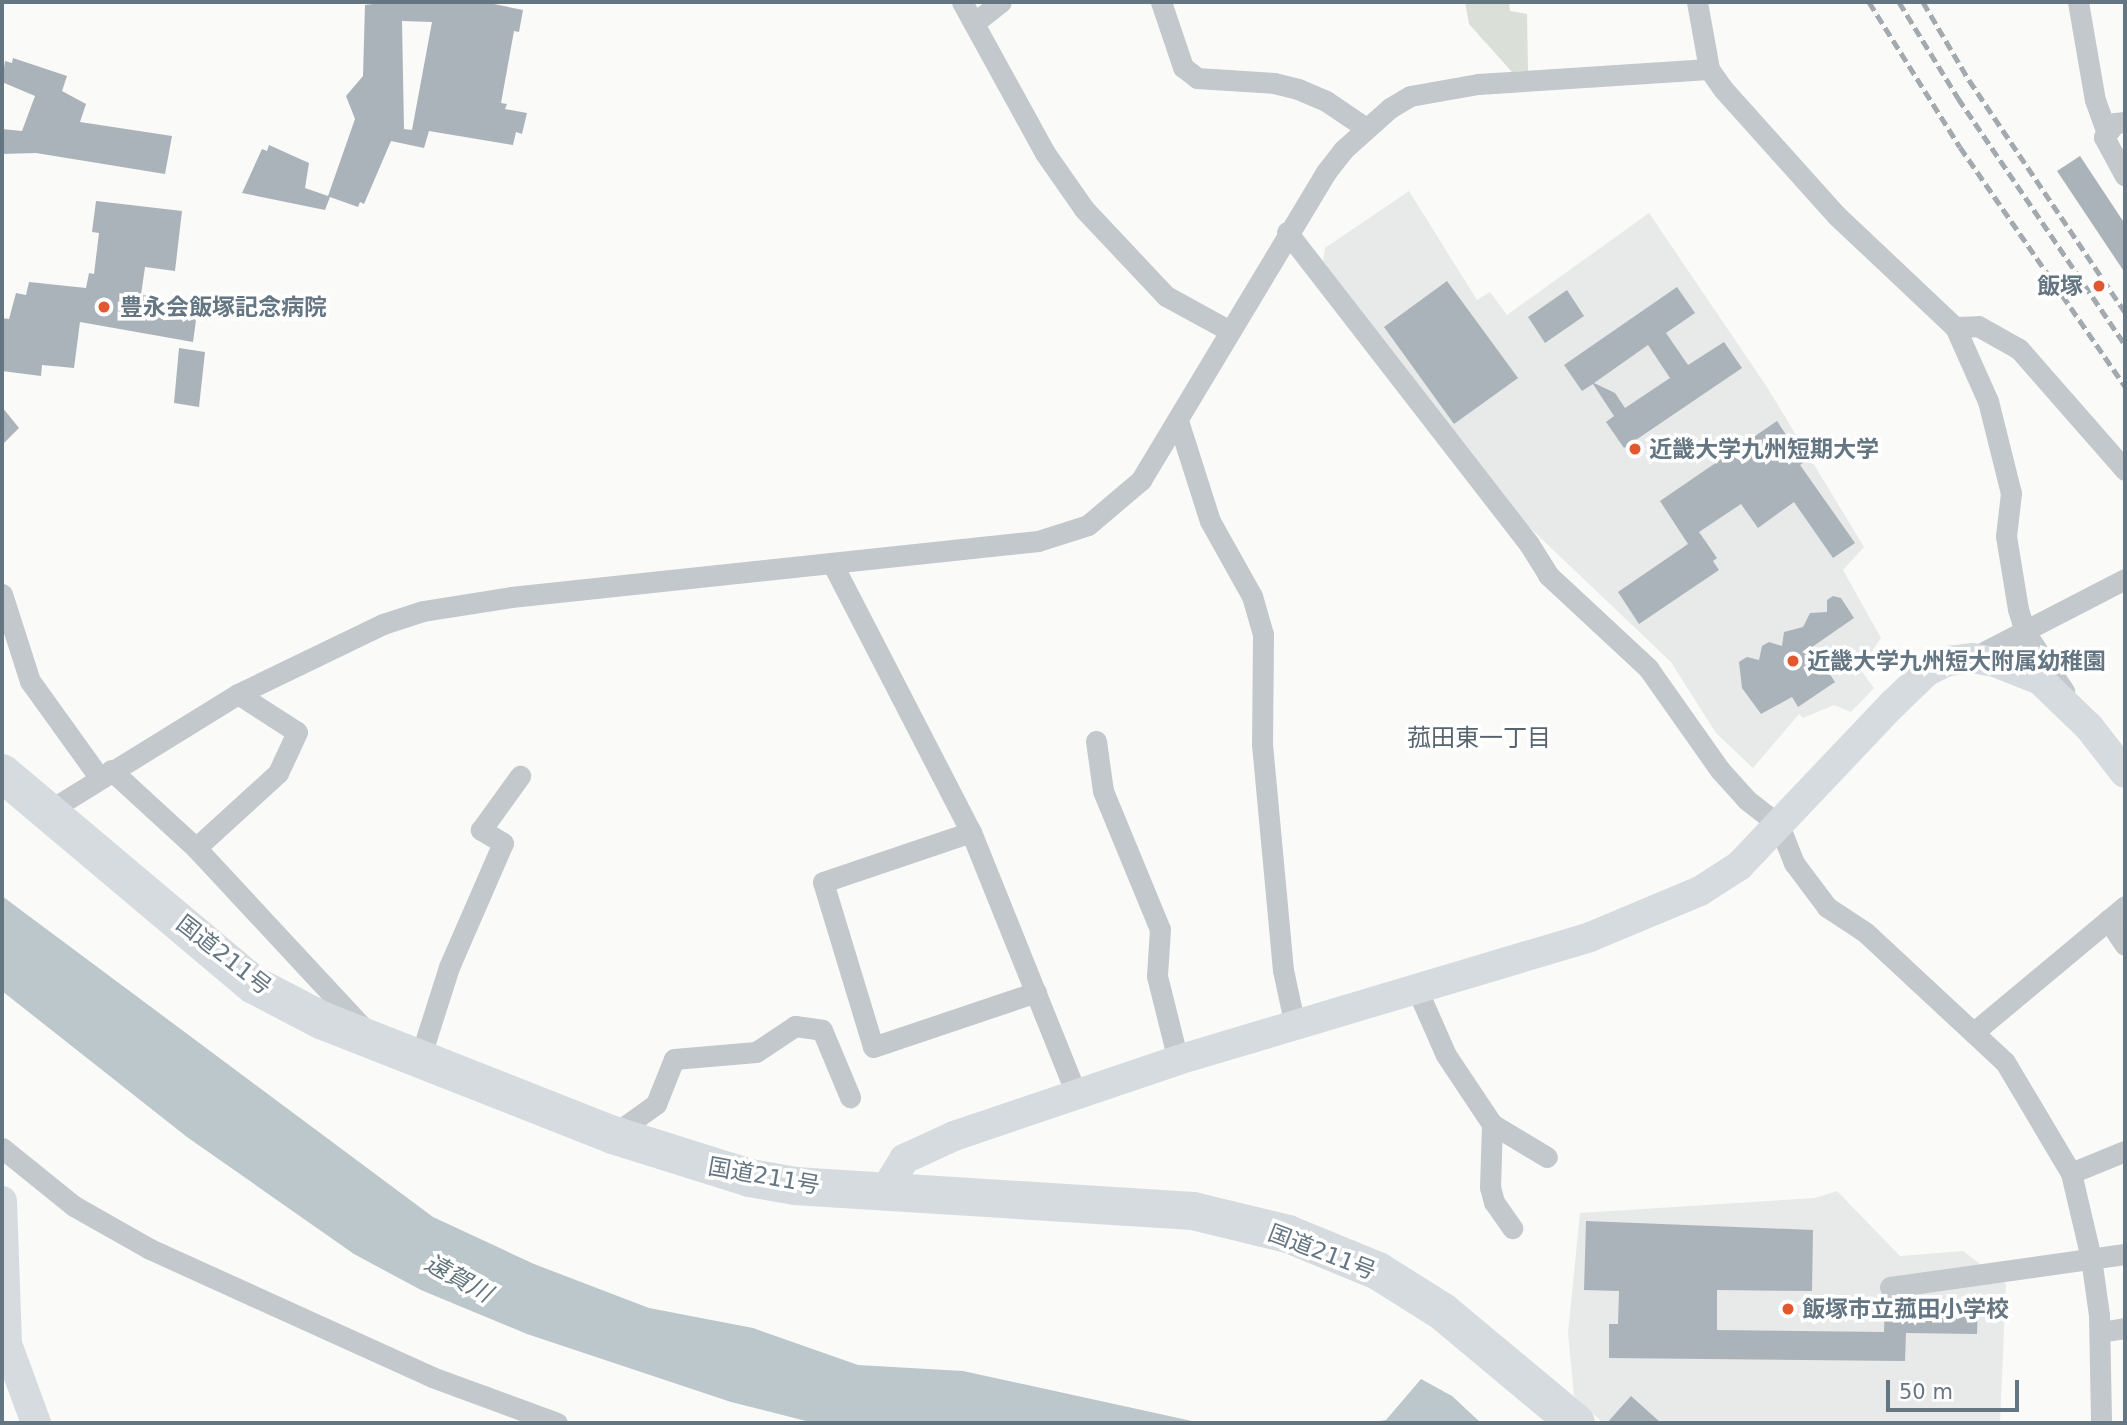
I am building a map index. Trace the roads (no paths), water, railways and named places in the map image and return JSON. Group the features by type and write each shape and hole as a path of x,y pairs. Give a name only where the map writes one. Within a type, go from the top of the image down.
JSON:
{"highway":[{"name":"国道211号","path":"2,773 50,810 254,985 377,1043 613,1135 750,1178 795,1186 1193,1211 1288,1234 1378,1271 1443,1312 1576,1423"}],"street":[{"path":"962,2 1045,153 1084,209 1166,296 1228,330"},
{"path":"974,23 1001,2"},
{"path":"1161,2 1183,67 1197,78 1274,83 1298,89 1326,101 1366,128"},
{"path":"1698,2 1709,69 1836,215 1955,327 1988,401 2003,458 2011,494 2006,536 2025,632 2088,727 2125,773"},
{"path":"2078,2 2095,100 2116,126 2106,149 2125,176"},
{"path":"50,810 238,694 383,624 423,611 510,597 1038,541 1088,525 1142,480 1179,424 1228,330 1287,232 1326,172 1366,128 1410,96 1454,88 1709,69"},
{"path":"1287,232 1529,544 1548,575 1648,668 1720,770 1748,800 1779,825 1794,863 1827,907 1865,932 1975,1032 2012,1072 2071,1172 2091,1258 2100,1332 2101,1423"},
{"path":"1955,327 1978,326 2020,349 2125,470"},
{"path":"1179,424 1209,521 1252,596 1263,634 1262,744 1283,970 1295,1026"},
{"path":"832,563 971,832 1076,1093"},
{"path":"885,1191 904,1159 930,1145 1178,1060 1590,937 1647,915 1739,866 1926,672 1948,661 1972,658 2125,579"},
{"path":"2,594 30,681 105,774 196,848 288,942 377,1043"},
{"path":"1972,658 2017,668 2040,680 2088,727"},
{"path":"196,848 278,773 298,732 238,694"},
{"path":"1096,741 1103,791 1160,929 1157,976 1178,1060"},
{"path":"420,1058 449,967 503,843 481,830 520,776"},
{"path":"971,832 822,882 873,1047 1035,992"},
{"path":"1975,1032 2125,906"},
{"path":"2108,920 2125,945"},
{"path":"1416,987 1446,1055 1492,1124 1547,1157"},
{"path":"613,1135 656,1104 674,1059 756,1052 795,1026 822,1030 850,1097"},
{"path":"1492,1124 1490,1187 1505,1223 1512,1228"},
{"path":"2,1148 74,1206 150,1249 432,1377 557,1423"},
{"path":"2071,1172 2125,1152"},
{"path":"2,1200 7,1344 36,1423"},
{"path":"1890,1287 2125,1254"},
{"path":"2100,1332 2125,1328"}],"water":[{"name":"遠賀川","path":"2,896 433,1217 534,1264 649,1308 753,1328 858,1365 963,1371 1201,1423 814,1423 731,1402 527,1334 421,1290 354,1254 187,1137 2,991"},
{"path":"1421,1379 1452,1396 1481,1423 1367,1423 1386,1420"}],"railway":[{"path":"1869,2 1960,147 2125,386"},
{"path":"1899,2 1958,98 2125,345"},
{"path":"1923,2 1969,80 2125,312"}],"place":[{"name":"飯塚","path":"2099,286"},
{"name":"豊永会飯塚記念病院","path":"104,307"},
{"name":"近畿大学九州短期大学","path":"1635,449"},
{"name":"近畿大学九州短大附属幼稚園","path":"1793,661"},
{"name":"飯塚市立菰田小学校","path":"1788,1309"}],"district":[{"name":"菰田東一丁目","path":"1479,739"}]}
